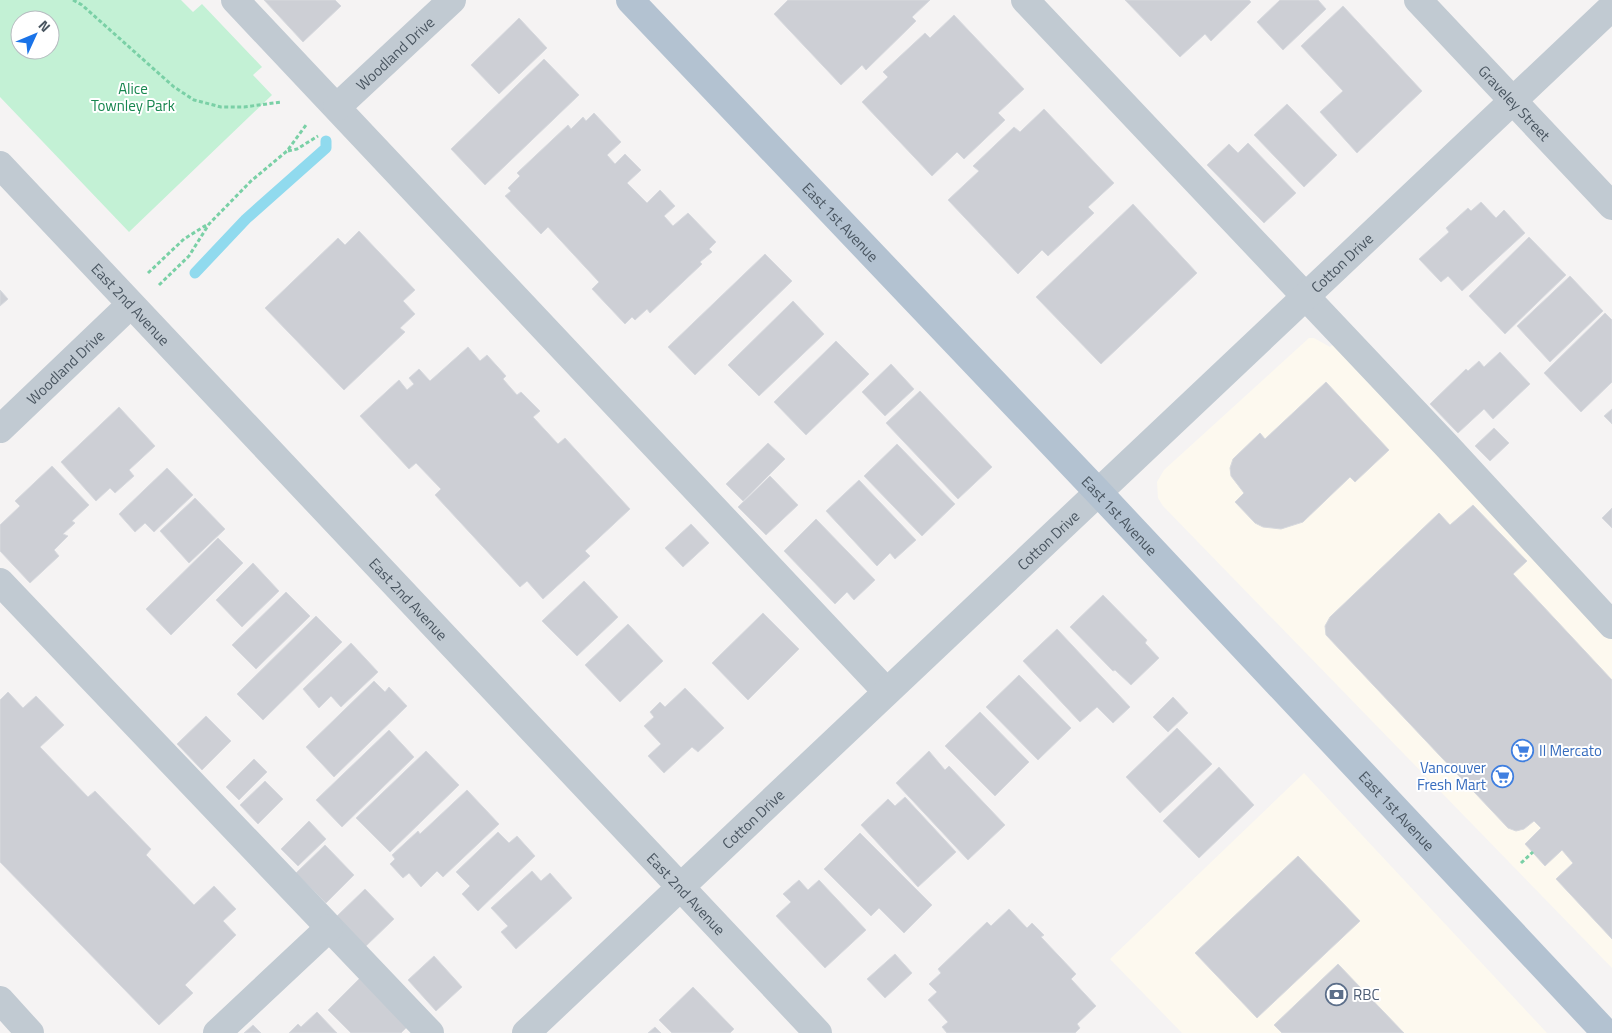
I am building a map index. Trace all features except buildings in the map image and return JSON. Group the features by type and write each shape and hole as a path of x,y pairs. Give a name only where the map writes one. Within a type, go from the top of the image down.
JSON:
{"main road":[{"name":"East 1st Avenue","path":"630,0 1099,493 1606,1033"}],"street":[{"path":"235,0 886,691"},
{"name":"Woodland Drive","path":"337,107 452,0"},
{"path":"1025,0 1446,445 1612,625"},
{"name":"Graveley Street","path":"1418,0 1612,206"},
{"name":"Cotton Drive","path":"526,1033 1612,7"},
{"name":"East 2nd Avenue","path":"0,165 682,886 818,1033"},
{"name":"Woodland Drive","path":"0,429 130,304"},
{"path":"0,582 430,1033"},
{"path":"217,1033 329,928"},
{"path":"0,1000 30,1033"}],"path":[{"path":"73,0 94,15 174,87 194,100 221,107 244,108 281,102"},
{"path":"130,304 149,294 173,272 189,256 209,224 251,181 287,151"},
{"path":"130,304 139,281 184,238 209,224"},
{"path":"1522,863 1533,852"}],"shaded area":[{"path":"1342,336 1612,625 1612,968 1163,506 1158,498 1157,482 1164,470 1309,338 1314,338 1330,347"},
{"path":"1304,773 1547,1033 1182,1033 1110,959"}],"green space":[{"name":"Alice Townley Park","path":"0,0 181,0 193,12 202,4 262,67 253,75 272,95 129,232 0,97"}],"waterway":[{"path":"195,273 246,219 326,148 326,141"}],"place":[{"name":"Il Mercato","path":"1523,750"},
{"name":"Vancouver Fresh Mart","path":"1502,776"},
{"name":"RBC","path":"1337,994"}]}
